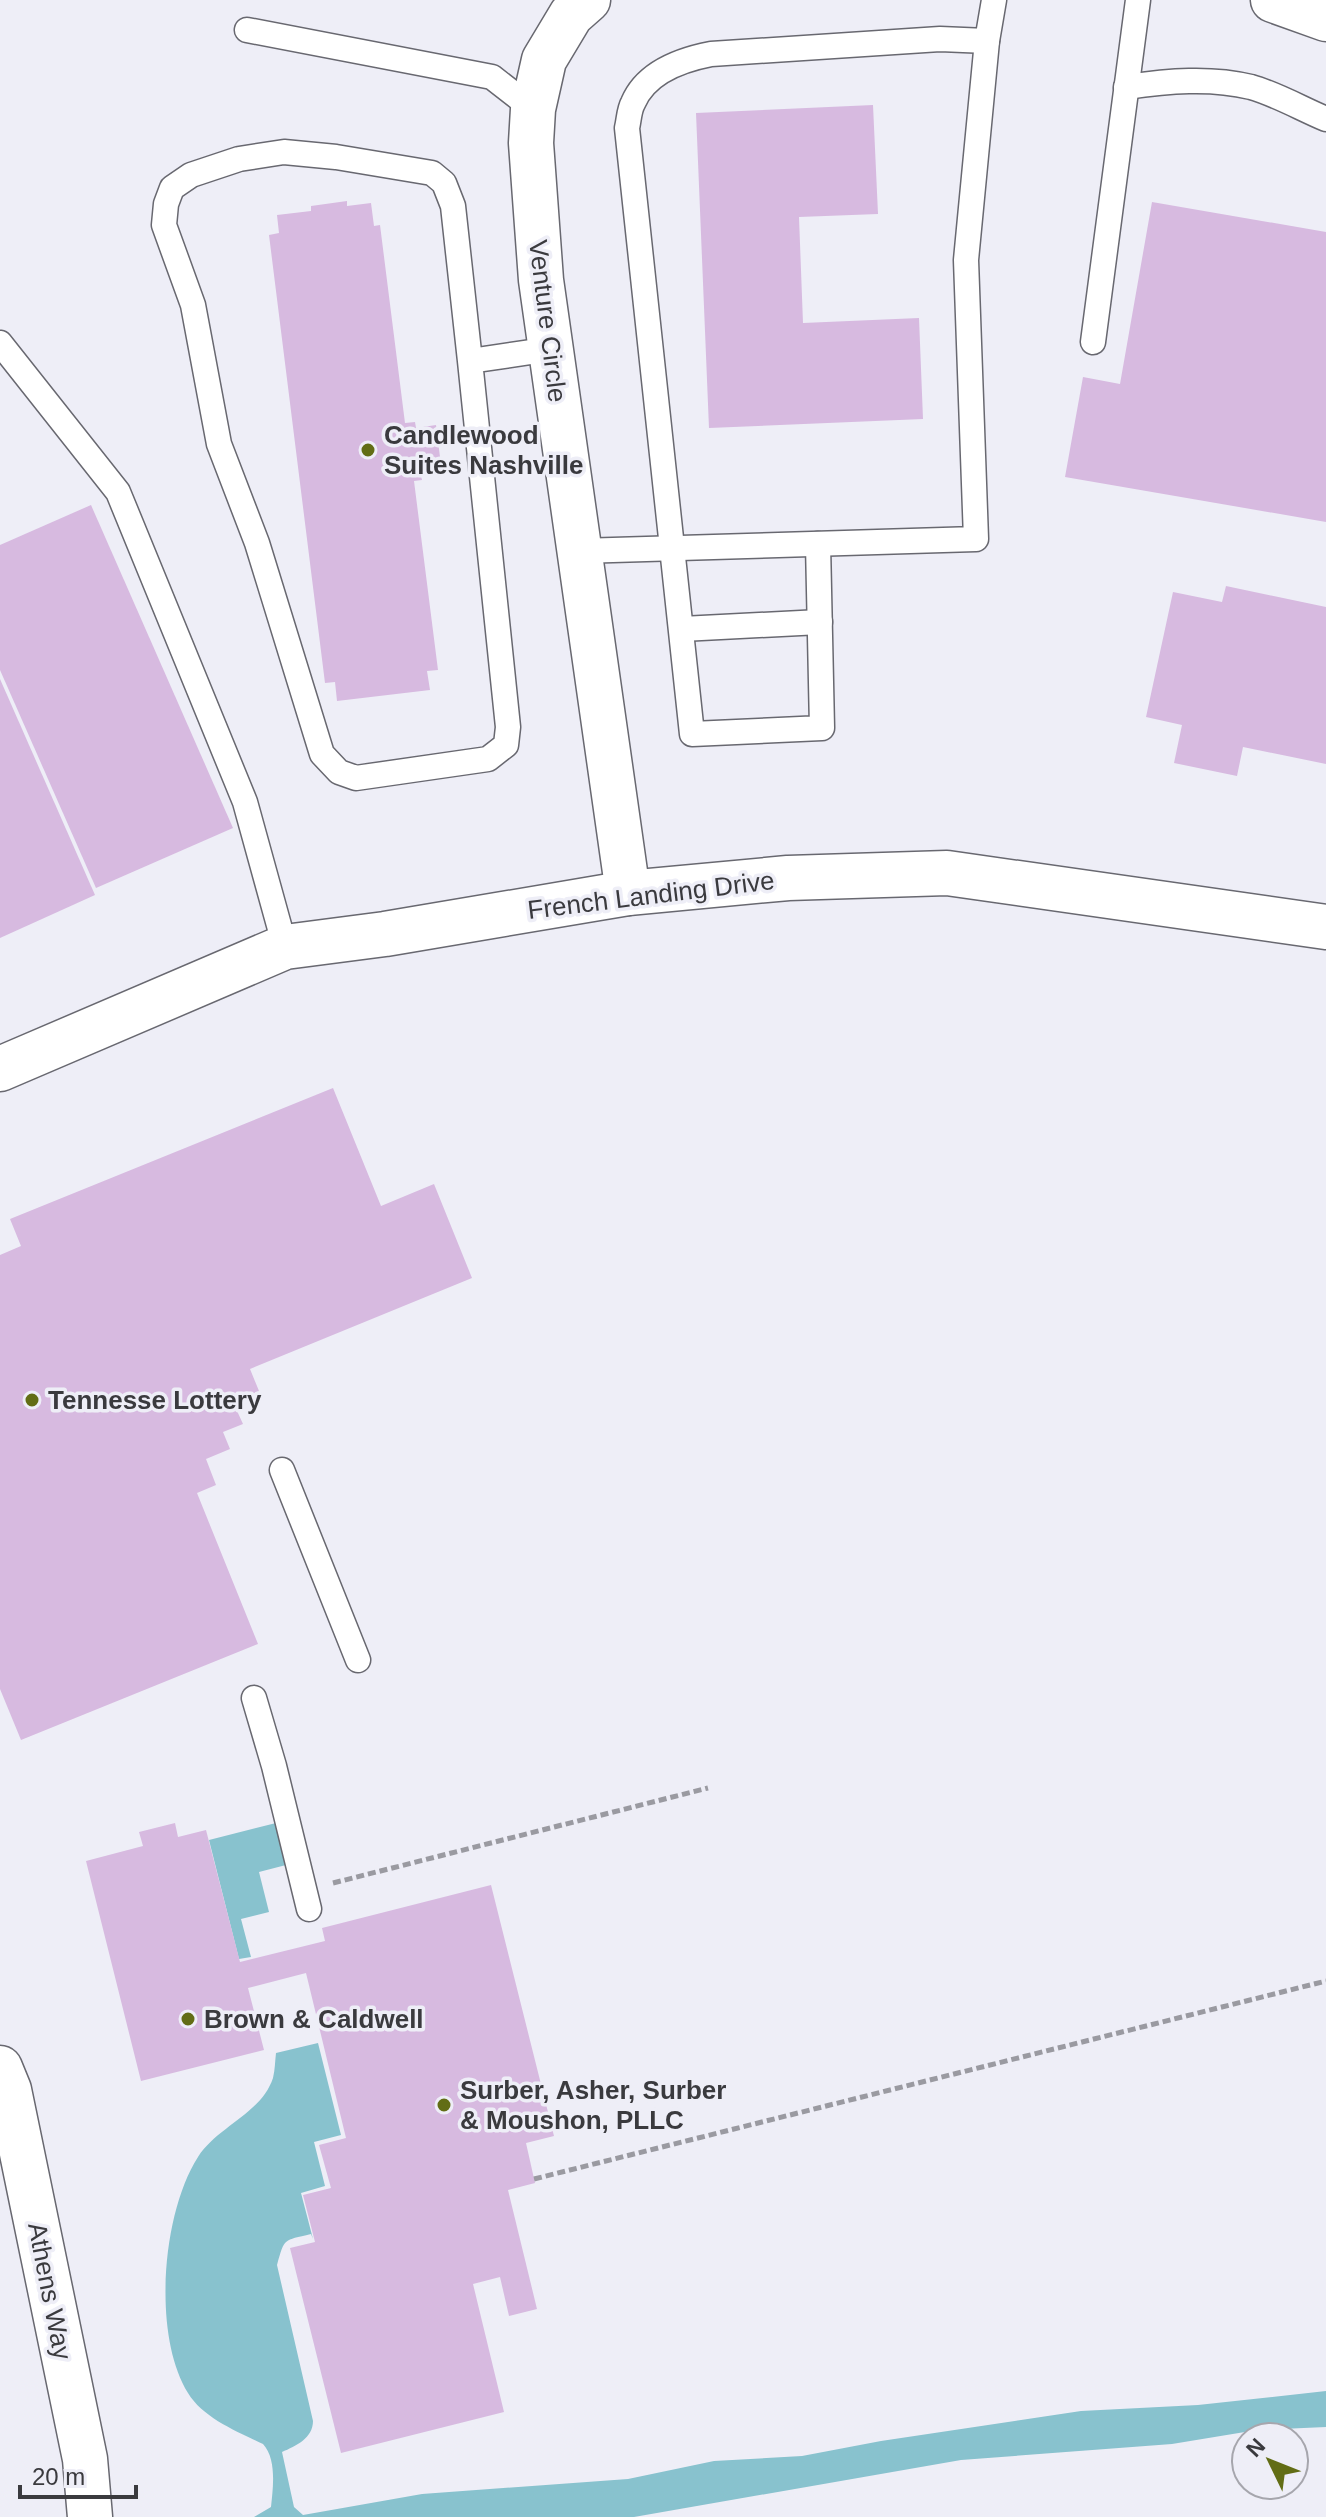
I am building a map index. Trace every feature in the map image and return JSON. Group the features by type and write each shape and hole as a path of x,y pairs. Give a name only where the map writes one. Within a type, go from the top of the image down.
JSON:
{"street":[{"name":"Venture Circle","path":"588,0 571,15 544,60 533,109 531,143 538,247 551,349 628,893"},
{"path":"1273,0 1326,19"},
{"name":"French Landing Drive","path":"0,1069 285,947 400,932 628,893 788,878 947,873 1326,927"},
{"name":"Athens Way","path":"0,2068 9,2090 85,2459 90,2517"}],"lane":[{"path":"579,551 976,539 966,260 987,41 994,0"},
{"path":"1093,342 1138,0"},
{"path":"247,30 492,77 533,109"},
{"path":"818,544 822,728 692,734 627,128 632,103 646,84 664,69 685,59 711,54 940,39 987,41"},
{"path":"1126,87 1171,81 1207,81 1252,87 1326,119"},
{"path":"284,152 432,173 444,183 453,206 470,361 508,727 506,745 488,759 356,778 339,772 322,754 257,543 219,444 193,305 164,225 166,204 172,188 191,175 239,159 284,152"},
{"path":"0,343 118,492 245,802 285,947"},
{"path":"470,361 551,349"},
{"path":"682,629 820,622"},
{"path":"282,1470 358,1660"},
{"path":"254,1698 307,1900"}],"path":[{"path":"307,1900 708,1788"},
{"path":"534,2179 1326,1981"}],"water":[{"path":"276,1823 286,1865 259,1872 269,1912 241,1919 251,1957 239,1959 209,1840"},
{"path":"318,2043 341,2135 314,2142 325,2186 301,2193 313,2239 311,2234 286,2242 277,2265 313,2421 307,2437 282,2452 294,2507 303,2515 422,2494 628,2479 714,2461 802,2456 1081,2411 1198,2405 1326,2391 1326,2427 1310,2428 1310,2421 1230,2421 1230,2434 1172,2444 961,2460 634,2517 254,2517 271,2507 273,2474 270,2458 263,2444 212,2417 188,2393 169,2340 166,2274 176,2209 186,2181 206,2146 249,2111 267,2090 273,2078 276,2053"}],"building":[{"path":"873,105 878,214 799,217 803,323 919,318 923,419 709,428 696,113"},
{"name":"Candlewood Suites Nashville","path":"347,201 347,206 371,203 374,226 380,225 405,423 415,422 416,428 436,425 442,473 421,476 422,480 414,481 438,670 427,671 430,690 337,701 335,682 325,683 269,235 279,233 277,215 311,211 311,206"},
{"path":"1152,202 1326,232 1326,522 1065,477 1083,377 1120,384"},
{"path":"91,505 233,828 96,888 0,670 0,545"},
{"path":"1226,586 1326,607 1326,764 1243,747 1237,776 1174,763 1182,725 1146,717 1173,592 1222,602"},
{"path":"0,679 95,895 0,938"},
{"path":"333,1088 381,1206 434,1184 472,1278 250,1369 259,1391 233,1402 243,1424 223,1432 230,1449 206,1459 216,1485 197,1493 258,1644 21,1740 0,1689 0,1255 21,1246 10,1219"},
{"path":"175,1823 178,1837 206,1830 240,1962 325,1941 322,1928 491,1885 554,2136 526,2143 535,2183 508,2190 537,2309 509,2316 500,2277 473,2284 504,2412 341,2453 290,2248 315,2242 303,2195 331,2188 319,2145 346,2138 306,1973 248,1988 264,2050 141,2081 86,1861 143,1846 139,1832"}],"place":[{"name":"Candlewood Suites Nashville","path":"368,450"},
{"name":"Tennesse Lottery","path":"32,1400"},
{"name":"Brown & Caldwell","path":"188,2019"},
{"name":"Surber, Asher, Surber & Moushon, PLLC","path":"444,2105"}]}
